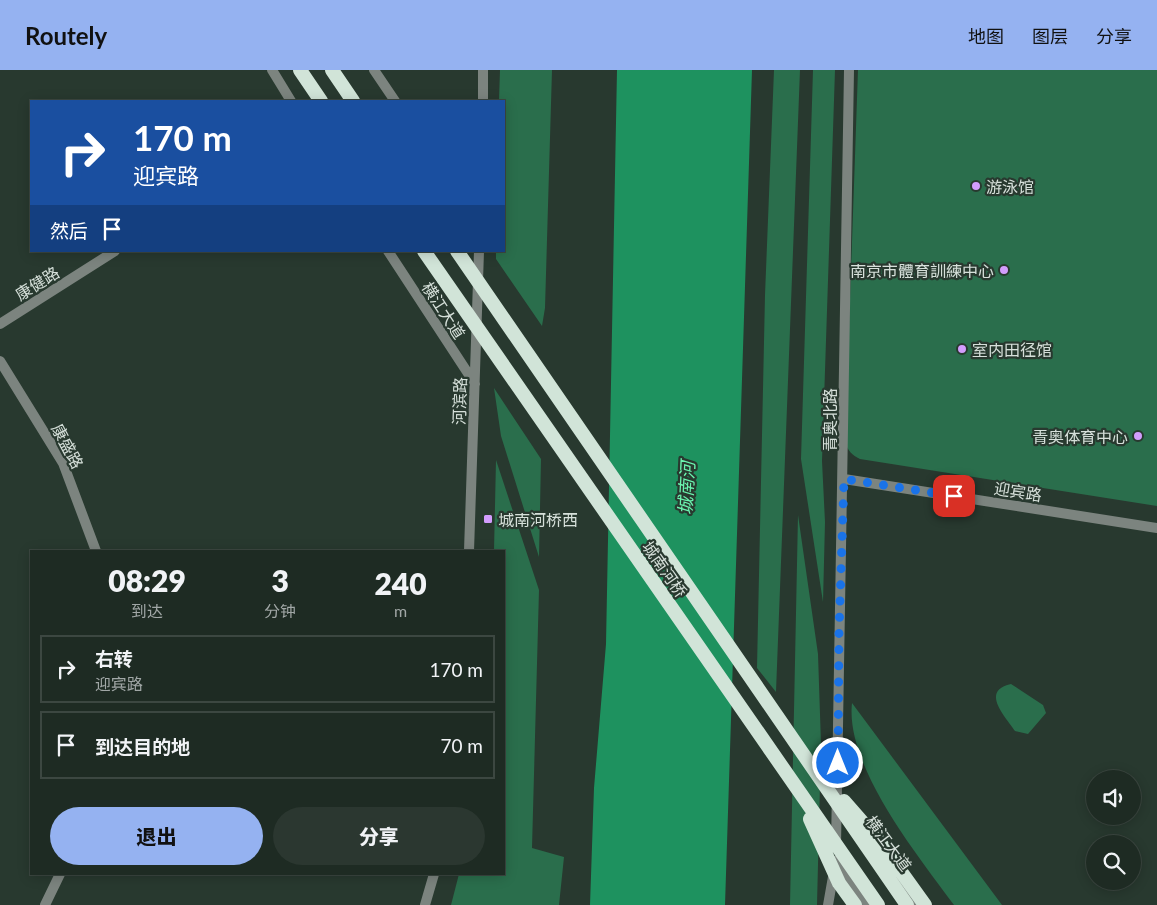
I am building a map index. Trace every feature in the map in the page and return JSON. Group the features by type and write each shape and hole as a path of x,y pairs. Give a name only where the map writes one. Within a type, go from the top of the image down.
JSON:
{"highway":[{"path":"300,70 320,100"},
{"path":"332,70 353,100"},
{"name":"城南河桥","path":"425,252 878,905"},
{"name":"城南河桥","path":"457,252 907,905"},
{"path":"799,749 879,841 925,905"},
{"path":"796,789 839,883 855,905"}],"street":[{"path":"272,70 290,100"},
{"path":"374,70 394,100"},
{"path":"482,100 483,70"},
{"name":"青奥北路","path":"828,905 835,861 838,800 839,633 844,479 846,168 849,70"},
{"name":"康健路","path":"0,324 113,252"},
{"name":"横江大道","path":"389,252 475,384"},
{"name":"河滨路","path":"470,550 479,252"},
{"name":"康盛路","path":"0,361 63,463 96,550"},
{"name":"迎宾路","path":"844,479 1157,528"},
{"name":"横江大道","path":"838,800 916,905"},
{"path":"835,861 867,905"},
{"path":"45,905 60,875"},
{"path":"425,905 434,875"}],"shaded area":[{"path":"500,70 552,70 545,308 542,326 496,259 496,252 505,252 505,100 499,100"},
{"path":"774,70 800,70 776,692 757,668 765,295"},
{"path":"813,70 835,70 822,461 825,522 823,602 801,459"},
{"name":"南京市體育訓練中心","path":"858,70 1157,70 1157,506 860,459 849,450 845,442"},
{"path":"494,388 541,459 539,557 501,436"},
{"path":"496,460 539,590 532,848 564,857 559,905 451,905 459,875 505,875 505,550 494,550"},
{"path":"798,515 818,654 821,744 817,905 790,905"},
{"path":"1011,684 1043,705 1046,713 1028,734 1015,731 998,704 997,692 1002,687"},
{"path":"852,703 1002,905 954,905 939,885 904,836 872,782 860,754 853,728"}],"water":[{"name":"城南河","path":"617,70 752,70 725,905 590,905 594,788 606,644"}],"place":[{"name":"游泳馆","path":"976,186"},
{"name":"南京市體育訓練中心","path":"1004,270"},
{"name":"室内田径馆","path":"962,349"},
{"name":"青奥体育中心","path":"1138,436"},
{"name":"城南河桥西","path":"488,519"}],"route":[{"path":"838,763 839,633 844,479 954,496"}]}
